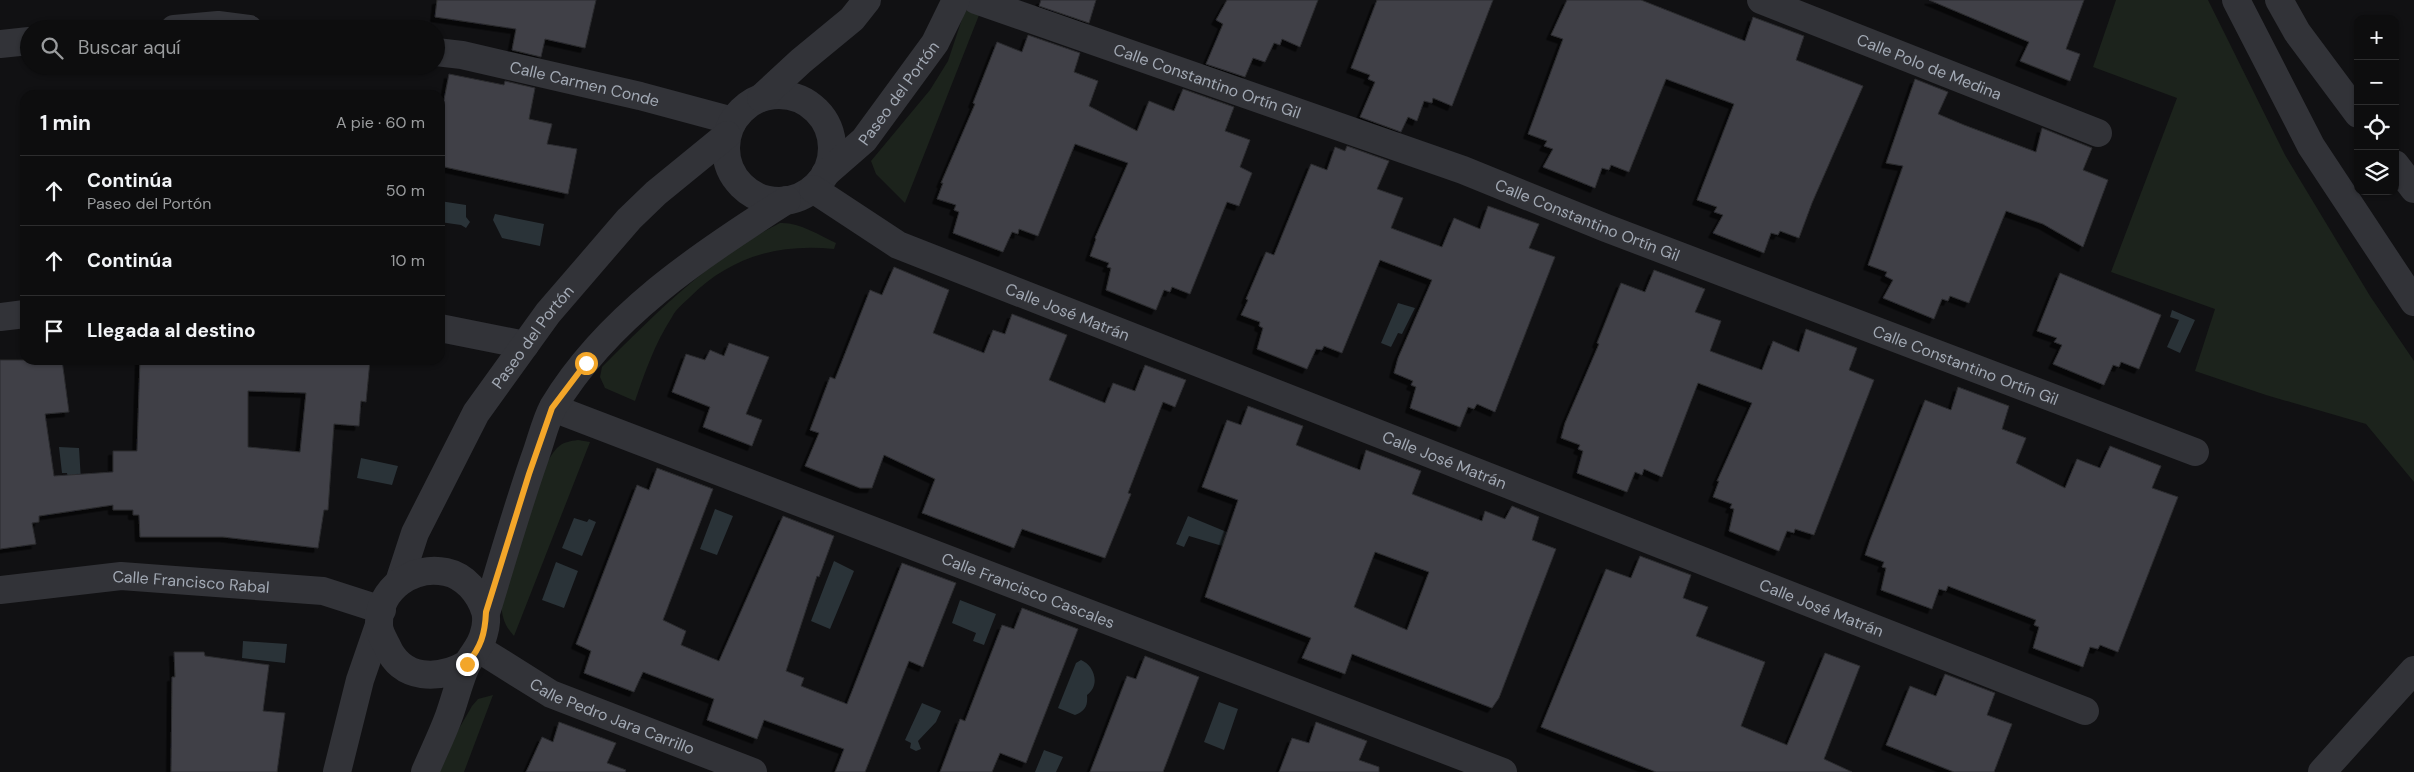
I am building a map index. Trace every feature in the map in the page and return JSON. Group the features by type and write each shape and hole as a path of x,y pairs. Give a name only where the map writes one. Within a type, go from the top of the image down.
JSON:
{"street":[{"path":"787,200 758,197 746,190 736,178 728,165 726,150 730,128 745,107 761,98 852,19 867,0"},
{"name":"Paseo del Portón","path":"819,182 864,140 935,43 956,0"},
{"name":"Calle Constantino Ortín Gil","path":"976,0 1462,170 1616,232 2195,452"},
{"name":"Calle Polo de Medina","path":"1761,0 2098,133"},
{"path":"2236,0 2311,146 2414,302"},
{"path":"2279,0 2297,32 2354,109"},
{"path":"0,44 20,42"},
{"name":"Calle Carmen Conde","path":"445,53 462,55 631,94 730,128"},
{"path":"425,772 473,656 485,632 486,612 529,474 552,408 592,356 621,324 674,276 719,244 787,200 819,182 831,157 831,139 824,122 812,107 797,98 779,95 761,98"},
{"name":"Paseo del Portón","path":"399,582 415,533 476,413 548,313 629,220 656,193 730,128"},
{"path":"2399,169 2414,190"},
{"name":"Calle José Matrán","path":"819,182 898,245 2085,710"},
{"path":"0,316 20,314"},
{"path":"445,329 525,346"},
{"name":"Calle Francisco Cascales","path":"552,408 1503,772"},
{"path":"337,772 360,680 387,596 399,582 415,573 433,570 451,573 467,582 479,596 486,612"},
{"name":"Calle Francisco Rabal","path":"0,590 121,576 322,591 380,618"},
{"path":"380,618 390,654 401,665 413,672 427,676 442,675 473,656"},
{"name":"Calle Pedro Jara Carrillo","path":"473,656 551,694 753,772"},
{"path":"2322,772 2414,670"}],"shaded area":[{"path":"2116,0 2208,0 2285,155 2370,296 2414,361 2414,482 2366,424 2266,395 2195,371 2215,309 2111,272 2177,98 2093,67"},
{"path":"972,9 981,10 905,203 876,174 871,161 930,90 948,61 963,16 966,11"},
{"path":"445,202 466,205 466,217 470,222 466,228 461,225 445,223"},
{"path":"495,214 544,224 540,246 502,238 493,220"},
{"path":"780,223 802,227 816,233 836,243 834,249 794,248 775,251 756,256 722,272 705,283 674,314 655,347 635,401 605,388 600,377 602,367 664,306 707,269"},
{"path":"1398,303 1415,308 1402,334 1398,333 1391,347 1381,343"},
{"path":"2172,310 2195,320 2180,353 2167,347 2179,320 2170,317"},
{"path":"578,440 590,442 514,636 504,620 501,602 531,499 539,478 557,448 567,442"},
{"path":"59,447 79,448 82,497 71,498 67,473 62,473"},
{"path":"361,458 398,466 392,485 357,478"},
{"path":"715,509 733,516 717,555 700,549"},
{"path":"1188,516 1234,535 1229,548 1189,536 1184,547 1176,544"},
{"path":"574,518 587,522 589,519 596,522 582,556 562,548"},
{"path":"834,561 854,571 830,629 811,621"},
{"path":"556,562 578,571 564,608 542,600"},
{"path":"960,600 996,614 984,645 973,641 976,633 952,623"},
{"path":"243,641 287,644 285,663 242,658"},
{"path":"1081,660 1089,666 1095,681 1094,686 1087,695 1085,708 1075,715 1058,708 1076,663"},
{"path":"493,695 464,772 434,772 472,706 478,699"},
{"path":"1219,702 1238,709 1224,750 1204,742"},
{"path":"922,703 941,711 936,722 918,741 921,749 916,751 910,748 911,743 905,740"},
{"path":"1044,750 1063,757 1056,772 1035,772"}],"building":[{"path":"437,0 596,0 585,48 545,39 541,57 512,50 516,29 435,17"},
{"path":"1041,0 1096,0 1089,23 1039,6"},
{"path":"1227,0 1318,0 1300,47 1282,39 1280,45 1274,43 1265,62 1253,58 1245,77 1206,64 1223,24 1216,20"},
{"path":"1377,0 1493,0 1452,106 1433,98 1432,103 1424,101 1417,121 1408,117 1401,132 1360,117 1375,82 1368,79 1370,75 1351,68"},
{"path":"1567,0 1641,0 1745,41 1753,17 1804,36 1796,60 1863,86 1812,203 1799,238 1780,231 1778,235 1771,233 1764,253 1713,233 1723,215 1714,212 1717,207 1697,200 1734,104 1666,79 1629,172 1611,165 1609,170 1602,168 1595,188 1543,167 1553,149 1544,146 1547,141 1528,134 1563,39 1551,35"},
{"path":"1929,0 2084,0 2066,49 2080,54 2070,81 2020,61 2029,42"},
{"path":"1028,35 1080,53 1074,72 1098,81 1089,106 1137,131 1149,101 1174,111 1183,89 1234,107 1225,131 1250,140 1240,167 1252,173 1239,206 1227,202 1190,294 1172,287 1170,292 1164,290 1156,310 1106,290 1111,268 1107,267 1109,263 1090,256 1095,238 1128,163 1075,144 1038,236 1019,229 1018,234 1012,232 1003,252 953,233 959,212 954,210 956,205 937,199 943,183 941,183 975,104 973,103 997,42 1022,52"},
{"path":"449,74 504,85 505,81 535,88 529,119 552,124 547,144 577,149 568,194 445,167 445,95"},
{"path":"1915,79 1948,92 1938,114 1964,125 2036,152 2042,128 2092,148 2083,170 2108,180 2083,247 2043,224 2006,211 1969,303 1950,296 1948,301 1942,299 1934,319 1883,298 1893,280 1885,276 1887,272 1868,265 1903,166 1886,163"},
{"path":"1347,146 1389,161 1377,189 1403,198 1391,228 1442,247 1454,218 1480,229 1488,206 1539,224 1529,248 1555,257 1495,412 1477,404 1474,409 1468,407 1460,427 1410,408 1416,387 1411,385 1413,381 1394,373 1398,358 1432,280 1380,260 1342,353 1324,346 1322,350 1316,349 1307,369 1257,349 1263,328 1259,326 1260,322 1241,315 1266,252 1274,255 1311,164 1327,170 1335,147 1345,151"},
{"path":"894,267 949,290 933,333 984,353 993,330 1005,334 1012,314 1067,335 1049,380 1105,403 1113,383 1135,391 1145,365 1186,380 1175,407 1163,402 1128,493 1131,494 1105,558 1022,529 1014,548 922,513 935,479 884,455 872,488 860,488 805,466 819,433 810,430 830,377 835,379 870,290 882,295"},
{"path":"1654,270 1705,289 1695,312 1721,321 1710,351 1762,370 1773,341 1799,352 1806,329 1857,348 1849,370 1874,380 1814,535 1795,529 1794,533 1787,531 1779,551 1729,531 1734,509 1730,508 1732,504 1713,497 1719,481 1717,481 1752,403 1698,383 1662,477 1644,469 1642,475 1635,472 1627,492 1577,473 1583,451 1578,449 1580,445 1561,438 1565,423 1599,344 1597,343 1621,283 1645,292"},
{"path":"2060,273 2161,315 2139,369 2121,362 2119,367 2113,365 2104,385 2053,364 2062,345 2054,342 2057,338 2037,331"},
{"path":"729,343 769,357 746,414 762,420 752,446 703,427 710,407 672,392 686,354 705,360 710,350 724,356"},
{"path":"0,360 20,360 20,365 63,365 69,412 45,414 54,476 113,472 113,451 137,451 140,365 370,365 366,402 361,401 359,426 334,424 328,510 324,510 318,548 223,537 140,537 139,515 133,515 133,510 113,510 113,505 39,516 39,522 32,523 36,544 0,549","holes":["248,391 306,393 300,452 248,447"]},
{"path":"1958,387 2009,406 2002,429 2026,438 2016,463 2065,488 2077,459 2100,468 2110,446 2161,466 2152,488 2178,497 2118,652 2100,645 2098,649 2090,647 2083,667 2033,648 2039,627 2034,625 2036,620 1948,586 1946,591 1939,589 1932,609 1881,590 1886,568 1882,567 1884,562 1865,555 1870,540 1925,400 1951,410"},
{"path":"1248,406 1303,426 1296,445 1360,470 1366,450 1421,471 1412,494 1482,521 1485,511 1505,519 1512,506 1539,517 1532,540 1556,549 1499,698 1492,708 1352,654 1345,674 1302,658 1311,638 1205,597 1238,500 1202,487 1227,420 1241,425","holes":["1375,552 1429,572 1407,630 1354,607"]},
{"path":"657,468 713,489 663,620 686,631 681,645 719,661 783,516 834,536 819,577 817,576 786,671 804,678 801,686 847,704 902,563 956,583 923,667 909,661 865,772 835,772 844,749 764,720 757,739 707,720 714,699 643,672 634,692 584,673 591,651 576,644 637,485 649,490"},
{"path":"1640,556 1691,575 1683,598 1708,607 1696,636 1765,662 1741,726 1787,745 1825,653 1860,666 1824,759 1852,772 1656,772 1541,727 1606,569 1631,578"},
{"path":"1022,608 1078,629 1026,763 1000,753 992,772 940,772 960,719 965,721 1002,625 1014,629"},
{"path":"174,652 204,652 205,656 269,665 263,711 285,713 277,772 171,772 172,677 175,677"},
{"path":"1145,656 1199,677 1163,772 1090,772 1127,676 1136,679"},
{"path":"1945,674 1995,693 1987,715 2012,724 1994,772 1954,772 1886,745 1910,686 1936,696"},
{"path":"559,722 616,743 607,763 626,770 625,772 526,772 542,737 553,742"},
{"path":"1316,722 1367,741 1359,760 1379,767 1379,772 1279,772 1292,738 1309,743"}],"route":[{"path":"467,664 479,649 485,632 486,612 529,474 552,408 586,363"}]}
